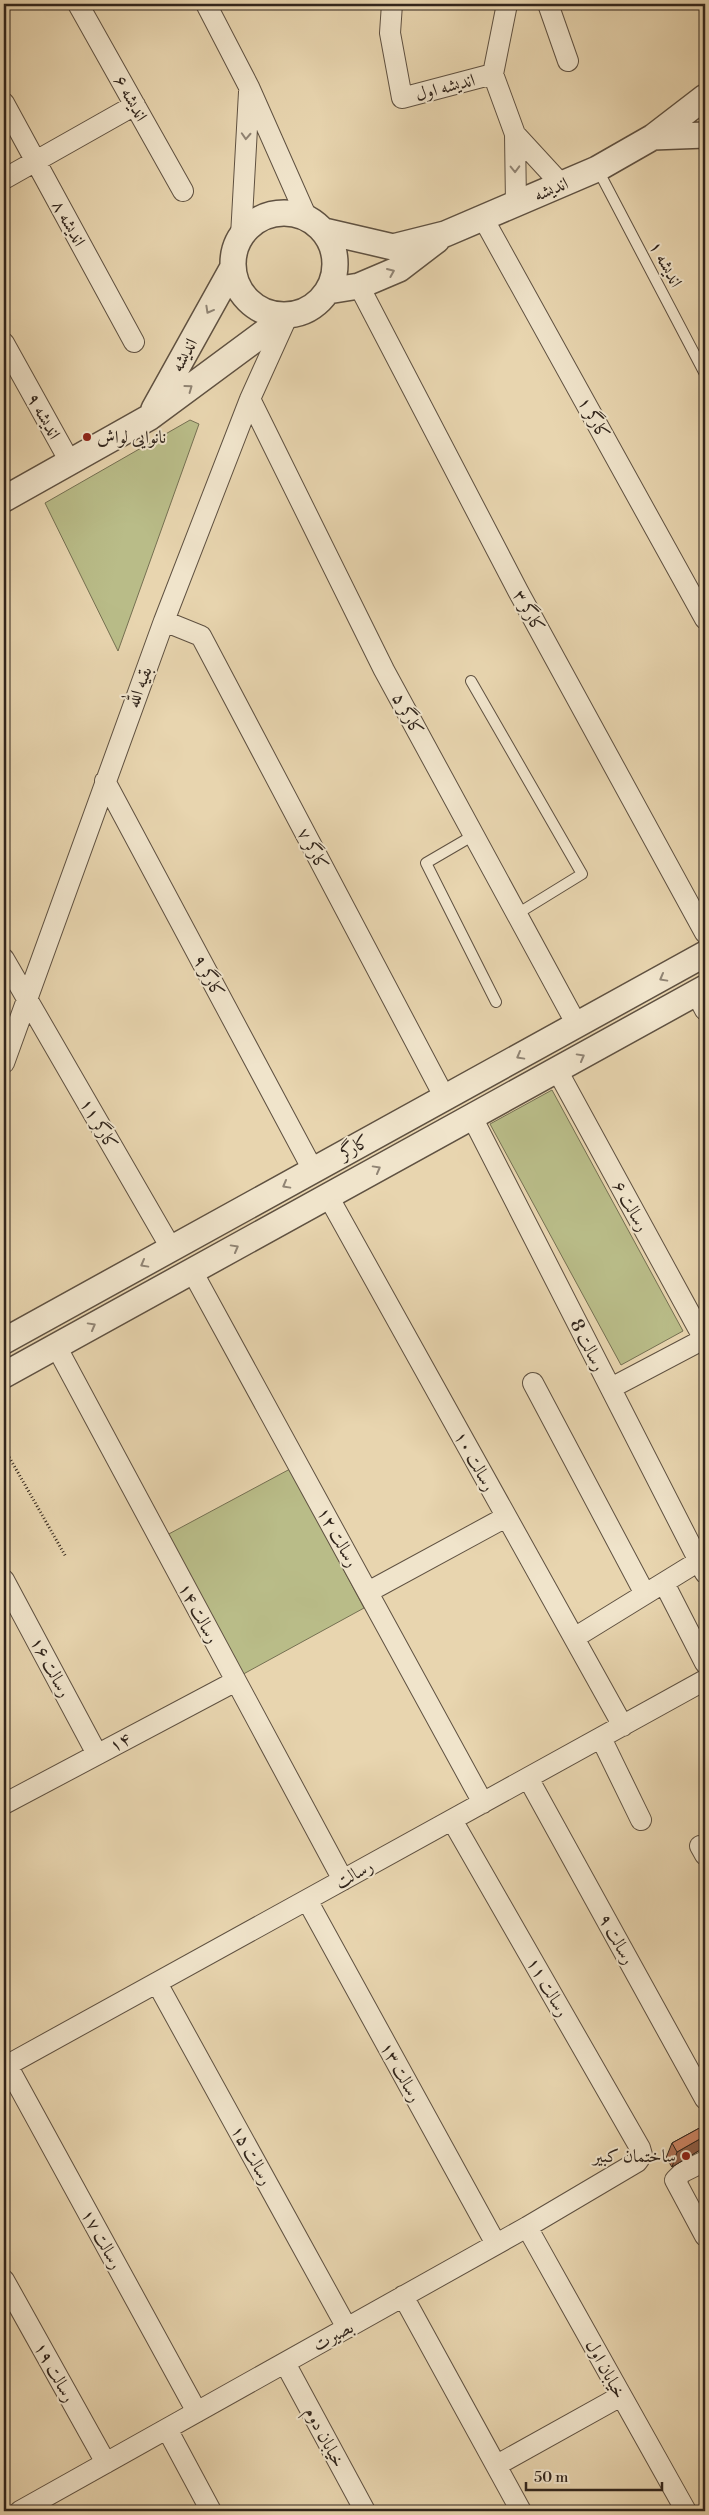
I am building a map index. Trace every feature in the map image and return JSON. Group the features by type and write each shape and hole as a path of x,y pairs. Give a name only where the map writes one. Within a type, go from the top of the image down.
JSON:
{"street":[{"name":"اندیشه ۶","path":"78,4 182,191"},
{"path":"206,4 316,224 332,244 336,260 334,276 328,291"},
{"name":"اندیشه اول","path":"392,4 390,33 402,98 493,74"},
{"path":"507,4 493,74 515,134 516,204"},
{"path":"548,4 568,61"},
{"path":"241,236 249,87"},
{"name":"اندیشه","path":"445,234 399,269 359,286 328,291 317,303 304,312 288,315 272,314 257,307 245,297 236,283 233,267 234,251 241,236 252,224 266,216 281,212 297,214 316,224 393,247 445,234 597,169 653,137 705,97"},
{"name":"اندیشه ۸","path":"4,103 134,342"},
{"path":"4,179 135,106"},
{"path":"515,134 561,184"},
{"name":"اندیشه","path":"653,137 705,135"},
{"name":"کارگر ۱","path":"483,218 705,618"},
{"name":"اندیشه","path":"150,417 233,267"},
{"name":"کارگر ۳","path":"359,286 518,591 705,933"},
{"name":"اندیشه","path":"4,499 150,417 288,315"},
{"name":"بقیه الله","path":"4,1063 164,621 250,399 288,315"},
{"name":"اندیشه ۹","path":"4,343 70,462"},
{"name":"کارگر ۵","path":"250,399 384,670 577,1025"},
{"name":"کارگر ۷","path":"164,621 201,636 444,1098"},
{"name":"کارگر ۹","path":"105,781 313,1170"},
{"name":"کارگر","path":"4,1341 705,954"},
{"name":"کارگر ۱۱","path":"4,959 171,1248"},
{"path":"633,994 647,1020"},
{"name":"کارگر","path":"4,1375 647,1020 702,997"},
{"name":"رسالت ۶","path":"557,1070 705,1340"},
{"name":"رسالت 8","path":"472,1117 702,1567"},
{"name":"رسالت ۱۰","path":"328,1196 623,1726"},
{"name":"رسالت ۱۲","path":"192,1271 483,1803"},
{"path":"611,1388 705,1340"},
{"name":"رسالت ۱۴","path":"56,1346 343,1880"},
{"path":"533,1383 645,1594"},
{"path":"368,1592 506,1517"},
{"path":"574,1638 664,1583 702,1567"},
{"name":"رسالت ۱۶","path":"4,1580 97,1754"},
{"path":"664,1583 705,1664"},
{"name":"رسالت","path":"5,2066 705,1680"},
{"name":"۱۴","path":"4,1804 236,1681"},
{"path":"601,1738 642,1820"},
{"name":"رسالت ۹","path":"528,1778 705,2099"},
{"name":"رسالت ۱۱","path":"452,1820 640,2148 642,2155"},
{"name":"رسالت ۱۳","path":"306,1900 496,2244"},
{"name":"رسالت ۱۵","path":"157,1982 347,2328"},
{"name":"رسالت ۱۷","path":"5,2066 197,2412"},
{"name":"بصیرت","path":"20,2511 47,2505 106,2463 527,2227 637,2162 642,2155"},
{"path":"705,2160 683,2172 675,2180 705,2236"},
{"name":"خیابان اول","path":"527,2227 686,2511"},
{"name":"رسالت ۱۹","path":"4,2280 106,2463"},
{"path":"403,2296 521,2511"},
{"name":"خیابان دوم","path":"284,2363 364,2511"},
{"path":"496,2465 621,2396"},
{"path":"167,2429 211,2511"}],"lane":[{"name":"اندیشه ۱","path":"597,169 705,374"},
{"path":"471,681 582,874 517,914"},
{"path":"474,835 426,863 496,1002"}],"path":[{"path":"4,1448 66,1557"}],"green space":[{"path":"190,420 199,424 118,651 45,503"},
{"path":"552,1090 683,1331 621,1365 490,1124"},
{"path":"290,1469 364,1608 227,1683 152,1543"}],"building":[{"path":"705,2125 705,2136 677,2152 672,2143"}],"place":[{"name":"نانوایی لواش","path":"87,437"},
{"name":"ساختمان کبیر","path":"686,2156"}]}
